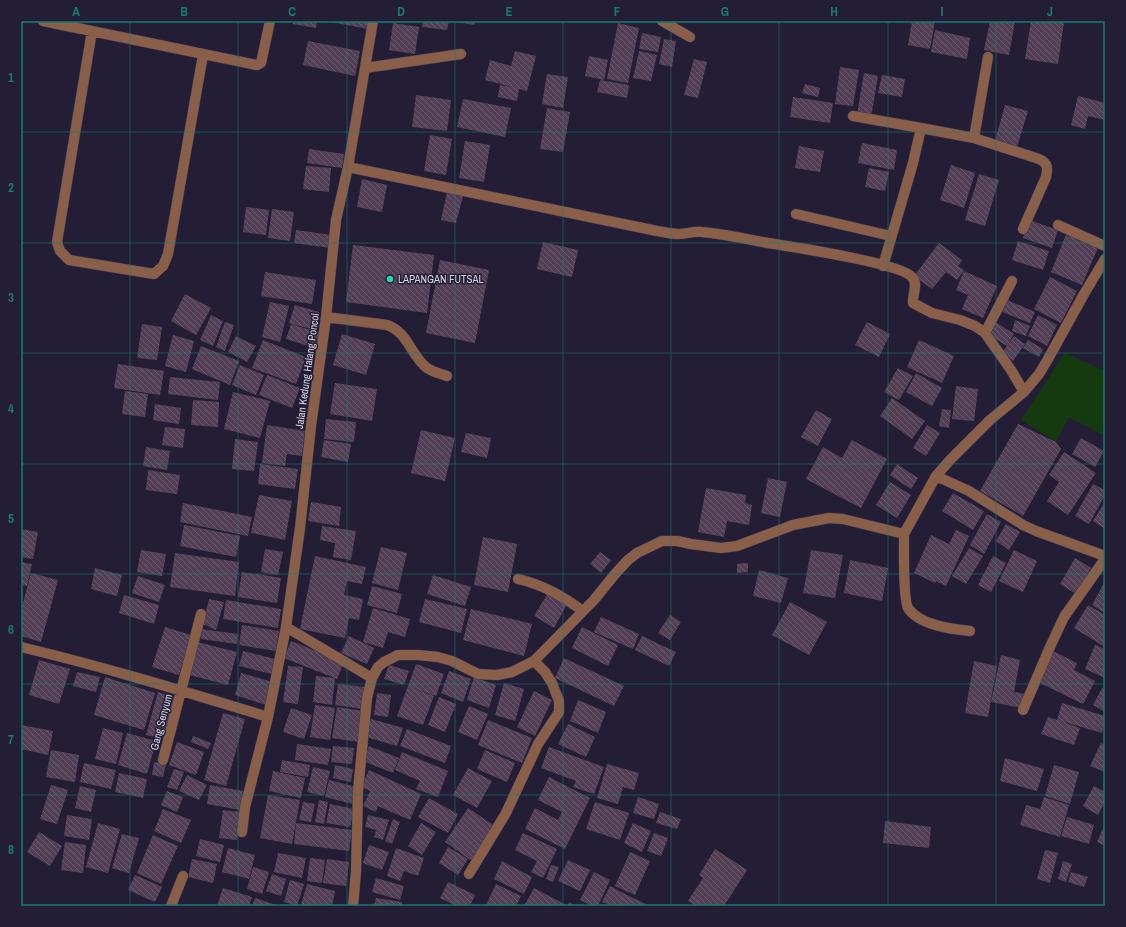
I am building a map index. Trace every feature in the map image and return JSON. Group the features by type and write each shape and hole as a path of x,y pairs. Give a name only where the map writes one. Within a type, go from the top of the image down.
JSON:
{"street":[{"path":"43,21 203,55 258,65 261,63 270,21"},
{"name":"Jalan Kedung Halang Poncol","path":"242,832 245,807 268,717 286,628 326,317 336,220 348,167 373,21"},
{"path":"662,21 690,37"},
{"path":"92,31 57,242 60,251 69,260 154,274 163,266 168,254 203,55"},
{"path":"365,68 461,54"},
{"path":"974,138 988,57"},
{"path":"853,116 974,138 1044,161 1048,170 1046,177 1023,229"},
{"path":"883,266 913,163 921,128"},
{"path":"348,167 672,234 691,232 718,234 841,256 909,274 915,282 913,303 932,313 960,320 975,326 985,333 1024,392"},
{"path":"796,214 891,236"},
{"path":"1058,225 1105,246"},
{"path":"970,631 940,627 917,616 908,608 905,595 904,534 936,476 990,420 1024,392 1048,359 1105,259"},
{"path":"985,333 1012,281"},
{"path":"326,317 386,325 394,328 407,341 426,368 447,376"},
{"path":"936,476 969,491 1036,532 1105,558 1064,618 1050,647 1024,710"},
{"path":"353,906 356,872 358,791 367,698 372,678 378,667 391,658 398,655 438,657 452,661 478,674 497,675 512,672 534,661 594,600 614,574 628,560 637,553 662,541 677,541 721,548 737,546 793,525 829,518 850,520 904,534"},
{"path":"518,579 530,582 554,592 583,611"},
{"name":"Gang Senyum","path":"163,760 201,614"},
{"path":"286,628 372,678"},
{"path":"21,647 73,659 268,717"},
{"path":"469,874 506,813 538,744 559,712 559,701 552,683 545,672 534,661"},
{"path":"171,906 183,876"}],"green space":[{"path":"1065,353 1105,371 1105,436 1069,417 1056,442 1021,420"}],"building":[{"path":"293,21 317,21 316,28 293,24"},
{"path":"326,21 370,21 368,29"},
{"path":"423,21 449,21 447,30 422,27"},
{"path":"450,21 475,21 474,25"},
{"path":"912,21 935,21 930,49 908,45"},
{"path":"990,21 1015,21 1009,55 984,50"},
{"path":"1031,21 1064,22 1058,64 1025,59"},
{"path":"393,23 419,27 415,54 389,50"},
{"path":"618,23 639,28 628,83 607,79"},
{"path":"935,30 970,38 967,59 931,52"},
{"path":"642,33 661,37 658,52 639,49"},
{"path":"664,39 676,41 672,67 659,64"},
{"path":"308,41 360,51 355,76 303,65"},
{"path":"515,51 536,56 527,91 519,89 517,101 498,97 500,85 512,87 485,80 490,60 511,66"},
{"path":"639,51 657,55 651,81 633,78"},
{"path":"589,56 608,60 604,80 585,76"},
{"path":"694,59 707,62 698,98 684,95"},
{"path":"840,67 859,70 853,106 835,104"},
{"path":"864,73 878,76 871,117 857,114"},
{"path":"547,74 568,77 563,108 542,104"},
{"path":"882,75 905,79 902,97 878,93"},
{"path":"600,80 629,85 627,98 597,92"},
{"path":"805,84 820,88 818,97 802,93"},
{"path":"416,95 451,100 447,131 412,127"},
{"path":"1078,96 1105,103 1105,120 1088,116 1085,129 1071,125"},
{"path":"793,97 833,103 830,123 790,117"},
{"path":"463,99 511,108 505,137 457,127"},
{"path":"1005,105 1028,111 1017,147 995,141"},
{"path":"547,108 570,112 563,152 540,149"},
{"path":"430,135 452,139 446,175 424,171"},
{"path":"465,141 490,145 484,182 459,178"},
{"path":"862,143 897,150 894,170 858,163"},
{"path":"799,146 824,151 820,172 795,168"},
{"path":"309,149 344,154 342,168 307,163"},
{"path":"951,165 975,173 964,208 940,200"},
{"path":"306,166 331,168 329,192 303,189"},
{"path":"869,168 889,172 885,191 865,187"},
{"path":"979,174 999,180 985,226 965,220"},
{"path":"362,179 387,185 382,212 357,207"},
{"path":"447,192 463,196 456,223 441,220"},
{"path":"246,207 269,210 266,235 243,232"},
{"path":"272,209 294,212 290,241 268,238"},
{"path":"1029,220 1058,230 1052,248 1023,238"},
{"path":"296,230 332,235 331,248 294,243"},
{"path":"1067,232 1099,245 1082,285 1051,272"},
{"path":"1018,241 1049,251 1043,270 1012,260"},
{"path":"543,242 578,250 572,277 537,269"},
{"path":"939,243 962,260 958,266 964,270 957,280 946,272 932,289 914,276"},
{"name":"LAPANGAN FUTSAL","path":"353,245 434,255 427,313 346,302"},
{"name":"LAPANGAN FUTSAL","path":"440,260 489,270 475,343 426,333"},
{"path":"964,271 997,286 983,318 962,309 968,295 956,290"},
{"path":"265,272 316,280 312,304 261,296"},
{"path":"1050,277 1077,291 1061,323 1034,309"},
{"path":"185,294 211,308 196,335 171,321"},
{"path":"1005,299 1035,312 1030,323 1000,311"},
{"path":"270,302 289,306 280,342 262,337"},
{"path":"295,305 319,312 314,330 289,323"},
{"path":"211,315 223,321 213,346 200,340"},
{"path":"1038,315 1057,325 1047,346 1028,336"},
{"path":"1015,320 1030,326 1026,336 1012,331"},
{"path":"994,321 1014,334 1007,346 986,333"},
{"path":"225,322 234,325 225,351 216,347"},
{"path":"867,322 890,334 879,357 855,345"},
{"path":"142,324 162,327 157,360 137,358"},
{"path":"291,324 320,333 315,348 286,339"},
{"path":"342,334 375,344 366,375 333,365"},
{"path":"173,335 194,341 186,372 165,366"},
{"path":"236,336 256,346 247,362 228,352"},
{"path":"1014,336 1025,344 1013,361 1002,353"},
{"path":"263,340 306,357 296,384 252,368"},
{"path":"919,340 954,356 942,383 907,367"},
{"path":"1028,340 1043,349 1039,357 1023,348"},
{"path":"201,346 239,361 230,385 192,369"},
{"path":"118,364 164,371 160,395 114,388"},
{"path":"240,365 264,375 256,395 232,385"},
{"path":"898,368 913,376 899,400 884,392"},
{"path":"916,373 942,388 932,406 906,392"},
{"path":"267,375 300,388 292,408 259,395"},
{"path":"170,377 220,382 218,400 168,394"},
{"path":"335,383 377,389 372,421 330,414"},
{"path":"956,386 978,389 974,421 952,419"},
{"path":"125,391 148,394 145,417 122,414"},
{"path":"233,392 270,401 260,438 224,429"},
{"path":"892,398 925,421 912,439 880,416"},
{"path":"193,400 219,402 218,427 191,425"},
{"path":"155,404 181,408 179,424 153,420"},
{"path":"942,409 951,410 949,428 939,426"},
{"path":"816,410 832,419 818,446 801,437"},
{"path":"326,419 356,422 354,442 324,439"},
{"path":"1018,424 1056,442 1061,449 1023,516 980,491"},
{"path":"267,425 305,431 302,456 287,454 285,466 262,463"},
{"path":"927,425 940,433 926,456 913,448"},
{"path":"165,427 185,429 183,448 162,445"},
{"path":"421,430 455,438 445,481 411,473"},
{"path":"466,433 491,438 487,458 461,452"},
{"path":"1081,438 1104,451 1095,467 1072,454"},
{"path":"235,439 258,442 254,471 232,469"},
{"path":"324,440 351,444 348,462 321,457"},
{"path":"852,440 887,459 861,508 806,479 823,447 842,458"},
{"path":"146,447 170,451 167,470 143,466"},
{"path":"1064,452 1096,473 1068,515 1047,501 1059,482 1049,475"},
{"path":"260,464 298,469 295,489 258,484"},
{"path":"897,464 918,478 911,489 890,475"},
{"path":"148,470 180,475 177,494 146,490"},
{"path":"768,478 787,482 780,517 761,513"},
{"path":"890,482 911,495 897,518 876,505"},
{"path":"1093,484 1105,490 1105,495 1089,524 1075,516"},
{"path":"706,488 746,495 745,503 752,505 749,525 727,521 724,537 698,532"},
{"path":"953,493 984,511 973,530 942,511"},
{"path":"259,495 292,501 285,540 251,533"},
{"path":"311,502 341,507 339,526 308,521"},
{"path":"1105,502 1105,529 1093,521"},
{"path":"183,503 252,517 248,536 180,522"},
{"path":"987,514 1001,522 984,554 970,545"},
{"path":"1006,524 1020,532 1009,550 996,541"},
{"path":"184,525 240,536 236,557 180,546"},
{"path":"322,526 356,531 351,560 333,557 335,543 320,540"},
{"path":"21,529 38,532 33,559 21,557"},
{"path":"956,530 969,536 946,586 936,581 935,583 914,573 931,535 949,544"},
{"path":"483,537 517,544 508,592 474,585"},
{"path":"381,547 407,553 398,590 372,583"},
{"path":"969,548 983,556 966,584 952,576"},
{"path":"265,549 283,552 278,575 261,572"},
{"path":"141,550 166,554 162,576 137,572"},
{"path":"811,550 843,555 835,598 803,593"},
{"path":"1014,550 1037,561 1023,592 999,581"},
{"path":"600,552 611,560 601,573 590,564"},
{"path":"175,553 239,562 235,596 170,587"},
{"path":"315,556 366,567 362,584 347,581 344,595 363,599 359,620 349,618 345,638 300,629"},
{"path":"993,556 1006,563 991,592 978,585"},
{"path":"1075,558 1091,568 1076,594 1060,584"},
{"path":"850,560 888,568 882,601 844,593"},
{"path":"21,562 32,564 27,586 21,585"},
{"path":"748,563 748,572 737,573 737,564"},
{"path":"95,568 122,575 117,596 91,589"},
{"path":"759,570 788,578 781,603 753,596"},
{"path":"242,572 281,578 277,603 238,597"},
{"path":"31,573 58,580 41,642 21,636 21,610"},
{"path":"433,575 471,587 465,606 427,594"},
{"path":"138,576 165,585 159,602 132,593"},
{"path":"1105,581 1105,613 1092,605"},
{"path":"372,586 402,594 397,613 367,605"},
{"path":"548,593 567,604 554,628 534,616"},
{"path":"124,595 159,605 154,624 119,613"},
{"path":"209,599 224,602 216,630 203,624"},
{"path":"425,599 467,609 461,633 419,622"},
{"path":"226,600 281,609 278,628 223,619"},
{"path":"790,602 827,622 809,655 772,635"},
{"path":"1088,605 1105,615 1105,647 1074,628"},
{"path":"373,608 410,619 405,637 388,632 383,648 363,642"},
{"path":"471,609 532,624 524,656 463,640"},
{"path":"670,615 681,622 670,640 658,633"},
{"path":"601,617 639,634 633,649 594,632"},
{"path":"242,625 279,631 276,651 239,645"},
{"path":"165,627 191,635 179,675 152,667"},
{"path":"582,627 618,645 608,666 572,648"},
{"path":"201,629 238,634 237,644 201,639"},
{"path":"349,636 374,648 367,664 341,653"},
{"path":"642,636 676,652 669,666 635,650"},
{"path":"291,641 344,662 337,679 284,658"},
{"path":"197,642 237,652 228,685 189,675"},
{"path":"1095,645 1105,649 1105,678 1085,669"},
{"path":"243,651 275,659 272,674 239,666"},
{"path":"1053,651 1077,663 1074,670 1095,681 1083,704 1038,682"},
{"path":"1001,655 1020,660 1014,692 1025,694 1022,708 991,702"},
{"path":"564,658 624,686 614,706 555,678"},
{"path":"39,660 70,669 59,704 29,695"},
{"path":"974,661 997,666 988,717 965,713"},
{"path":"416,664 444,674 436,696 411,687 434,696 423,725 397,716"},
{"path":"389,665 409,671 404,685 384,679"},
{"path":"288,666 303,667 298,704 283,702"},
{"path":"449,671 471,679 463,702 441,693"},
{"path":"77,672 100,677 96,692 73,686"},
{"path":"241,673 273,682 266,705 235,695"},
{"path":"316,676 335,678 332,705 313,702"},
{"path":"105,677 155,693 144,730 94,715"},
{"path":"474,677 496,685 489,708 467,700"},
{"path":"504,683 524,689 515,721 495,715"},
{"path":"338,684 365,687 362,709 335,705"},
{"path":"1102,688 1105,690 1105,712 1093,705"},
{"path":"534,691 552,700 535,736 517,727"},
{"path":"158,692 175,698 162,739 146,735"},
{"path":"377,693 391,695 388,717 374,715"},
{"path":"439,697 456,704 445,732 428,725"},
{"path":"578,700 606,712 598,733 570,721"},
{"path":"1062,703 1105,716 1102,733 1061,721 1080,728 1074,745 1041,734 1048,717 1057,720"},
{"path":"315,705 335,708 330,740 310,737"},
{"path":"469,706 488,714 477,740 458,732"},
{"path":"337,707 363,711 359,742 332,738"},
{"path":"291,708 312,715 304,739 283,732"},
{"path":"223,713 245,719 226,786 204,780"},
{"path":"371,719 403,728 397,746 366,737"},
{"path":"488,720 532,738 522,763 478,745"},
{"path":"568,724 595,737 586,757 558,744"},
{"path":"21,725 53,731 48,755 21,749"},
{"path":"103,728 123,733 116,764 95,759"},
{"path":"407,729 451,746 445,763 400,746"},
{"path":"127,733 156,741 147,774 118,765"},
{"path":"193,736 211,743 208,749 191,742"},
{"path":"177,742 204,752 196,775 169,765"},
{"path":"1101,743 1105,745 1105,772 1090,766"},
{"path":"297,744 331,749 328,765 295,760"},
{"path":"333,746 354,748 352,764 331,762"},
{"path":"369,746 399,758 393,773 363,761"},
{"path":"549,747 604,767 594,794 573,787 576,781 541,768"},
{"path":"51,750 79,755 75,782 46,777"},
{"path":"485,750 515,763 507,782 477,769"},
{"path":"402,752 448,771 438,797 416,789 420,781 395,770"},
{"path":"1005,758 1044,769 1037,791 1000,781"},
{"path":"282,760 310,765 308,777 280,772"},
{"path":"154,762 166,764 163,777 152,775"},
{"path":"84,763 116,770 111,789 80,782"},
{"path":"607,764 639,773 634,790 623,787 618,804 597,798"},
{"path":"335,765 353,769 351,782 333,778"},
{"path":"1054,765 1079,772 1070,804 1045,796"},
{"path":"313,767 330,771 324,796 307,792"},
{"path":"468,768 492,781 477,808 453,795"},
{"path":"174,769 184,772 177,790 167,787"},
{"path":"369,770 421,794 410,820 378,806 376,812 363,806 370,791 361,787"},
{"path":"273,771 305,778 301,798 269,791"},
{"path":"119,773 147,779 143,798 115,792"},
{"path":"187,775 207,785 199,800 179,791"},
{"path":"549,777 590,798 565,849 525,829 535,808 558,820 562,812 538,800"},
{"path":"329,780 357,787 353,804 325,797"},
{"path":"51,785 68,790 57,824 40,819"},
{"path":"210,785 243,791 240,810 207,804"},
{"path":"80,786 96,790 91,812 75,808"},
{"path":"1094,786 1105,792 1105,802 1098,815 1083,806"},
{"path":"167,791 183,797 177,812 161,805"},
{"path":"268,795 300,800 292,844 260,838"},
{"path":"638,797 659,804 654,819 633,813"},
{"path":"1044,797 1069,805 1060,837 1020,825 1026,805 1040,809"},
{"path":"429,798 458,814 448,833 418,817"},
{"path":"319,800 328,802 324,824 315,822"},
{"path":"303,802 315,804 311,822 299,820"},
{"path":"595,802 629,813 620,840 586,829"},
{"path":"330,804 354,809 350,827 326,823"},
{"path":"468,808 495,826 472,861 445,842"},
{"path":"163,809 191,820 181,843 154,831"},
{"path":"223,810 241,812 237,840 219,838"},
{"path":"660,812 681,819 677,829 656,823"},
{"path":"67,815 92,819 89,840 64,836"},
{"path":"368,815 389,820 383,840 374,837 376,830 365,827"},
{"path":"1067,817 1094,825 1089,844 1061,836"},
{"path":"393,819 400,822 392,844 385,841"},
{"path":"885,821 931,827 929,848 883,843"},
{"path":"98,823 120,829 108,873 86,867"},
{"path":"296,823 352,830 349,851 294,844"},
{"path":"421,823 436,832 422,855 408,846"},
{"path":"633,823 651,831 642,852 624,843"},
{"path":"1105,824 1105,846 1097,842"},
{"path":"39,832 62,846 50,866 27,852"},
{"path":"523,833 557,849 543,878 531,872 537,861 515,850"},
{"path":"654,833 668,838 661,856 647,851"},
{"path":"122,834 139,838 129,873 112,868"},
{"path":"153,835 178,846 161,884 137,873"},
{"path":"200,839 224,845 220,862 196,856"},
{"path":"65,842 86,845 83,873 61,870"},
{"path":"369,845 389,852 382,870 363,863"},
{"path":"448,847 468,859 458,875 439,863"},
{"path":"228,848 255,855 249,879 222,872"},
{"path":"396,848 424,858 418,876 404,871 400,881 387,876"},
{"path":"715,849 747,870 724,906 696,906 688,901 703,878 699,875"},
{"path":"1045,850 1058,853 1050,883 1037,879"},
{"path":"630,852 650,861 635,895 615,886"},
{"path":"278,853 306,858 302,878 274,872"},
{"path":"310,858 325,860 322,883 307,881"},
{"path":"192,859 217,864 213,883 188,877"},
{"path":"327,859 349,862 346,886 323,883"},
{"path":"568,860 590,870 580,891 558,881"},
{"path":"502,861 532,877 524,894 494,879"},
{"path":"1063,861 1072,864 1066,882 1058,879"},
{"path":"551,865 559,867 553,882 546,879"},
{"path":"253,867 269,872 262,894 247,889"},
{"path":"594,872 610,880 598,906 592,906 580,900"},
{"path":"1071,872 1088,877 1084,887 1068,882"},
{"path":"272,874 286,879 281,896 266,891"},
{"path":"135,875 162,887 155,902 128,890"},
{"path":"376,878 404,886 400,900 372,892"},
{"path":"290,880 304,884 297,906 284,902"},
{"path":"448,882 475,895 470,906 457,906 440,898"},
{"path":"307,884 335,891 332,906 301,905"},
{"path":"496,884 521,896 516,906 486,905"},
{"path":"610,886 650,906 612,906 602,902"},
{"path":"223,888 252,897 249,906 217,906"},
{"path":"534,888 568,906 524,906"},
{"path":"255,898 279,906 252,906"},
{"path":"376,898 402,902 402,906 374,906"},
{"path":"569,902 576,906 568,906"}],"place":[{"name":"LAPANGAN FUTSAL","path":"390,279"}]}
